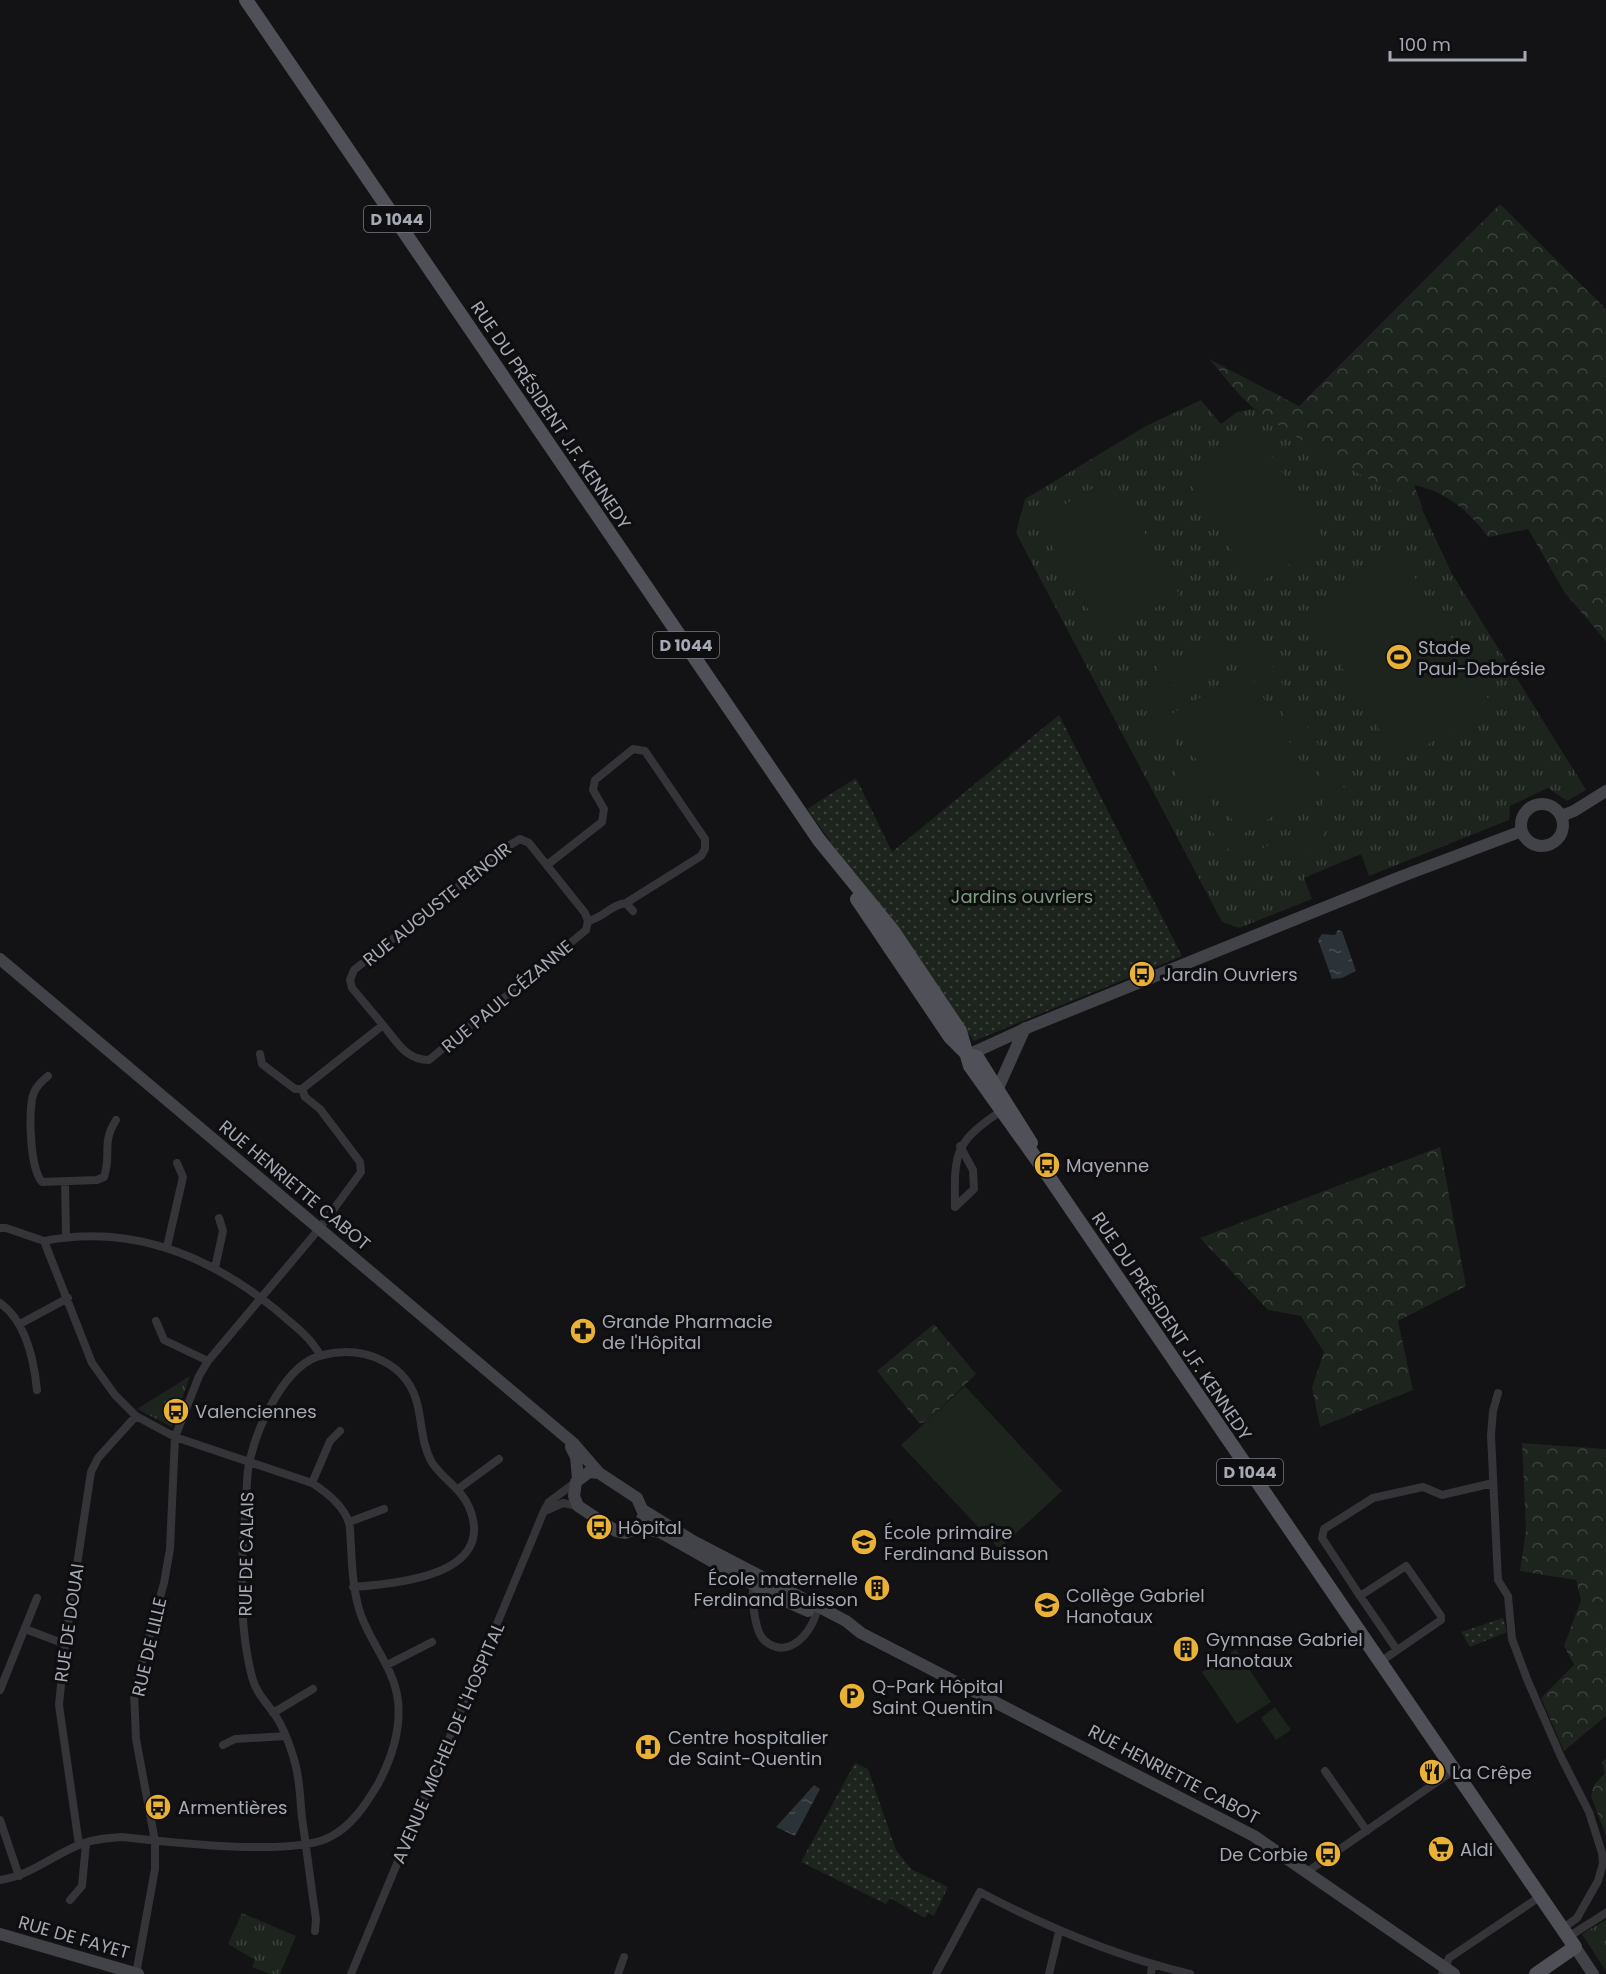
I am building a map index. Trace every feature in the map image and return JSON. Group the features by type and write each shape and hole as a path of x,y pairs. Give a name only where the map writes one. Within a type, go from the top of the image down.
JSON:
{"main road":[{"name":"RUE DU PRÉSIDENT J.F. KENNEDY","path":"246,0 826,850 893,931 960,1031 970,1066 1005,1109 1568,1938"},
{"name":"RUE DU PRÉSIDENT J.F. KENNEDY","path":"968,1054 978,1057 998,1088 1005,1109"},
{"path":"1536,1974 1568,1938"}],"street":[{"path":"547,865 602,822 604,808 593,790 595,780 633,749 645,751 705,840 705,849 701,856 626,903 618,904 600,919 588,921"},
{"path":"1561,816 1574,811 1606,791"},
{"path":"1534,805 1552,806 1561,816 1560,836 1550,844 1536,845 1525,837 1522,831 1521,819 1534,805"},
{"path":"968,1054 1025,1028 1400,877 1522,831"},
{"name":"RUE AUGUSTE RENOIR","path":"383,1025 352,987 350,980 354,970 519,839 529,843 588,921"},
{"path":"626,903 633,911"},
{"name":"RUE PAUL CÉZANNE","path":"383,1025 408,1055 416,1060 429,1060 586,930 588,921"},
{"name":"RUE HENRIETTE CABOT","path":"0,959 566,1438 599,1473 637,1498 644,1510 693,1541 846,1621 861,1633"},
{"path":"260,1054 262,1064 295,1089 302,1089 383,1025"},
{"path":"998,1088 1025,1028"},
{"path":"48,1076 38,1086 32,1097 33,1162 36,1176 42,1182 97,1180 104,1177 107,1168 107,1135 116,1120"},
{"path":"302,1089 305,1097 320,1109 360,1162 361,1167 358,1178 319,1229"},
{"path":"960,1146 975,1178 974,1189 955,1207 954,1164 960,1146 1005,1109"},
{"path":"167,1247 183,1177 177,1163"},
{"path":"65,1182 66,1236"},
{"path":"215,1268 223,1232 219,1218"},
{"path":"0,1228 44,1241 66,1236 118,1238 167,1247 215,1268 261,1298 311,1339 320,1355 340,1352 365,1354 390,1364 403,1375 412,1388 418,1406 430,1459 447,1481 458,1489 470,1509 473,1522 472,1538 467,1551 457,1562 420,1579 354,1587"},
{"name":"RUE DE LILLE","path":"137,1974 155,1869 155,1841 136,1738 134,1691 164,1583 170,1549 175,1437 199,1376 208,1361 319,1229"},
{"path":"0,1880 19,1876 82,1844 122,1837 236,1846 306,1844 329,1838 366,1805 386,1769 397,1729 398,1701 387,1665 364,1624 354,1587 349,1522 326,1493 312,1484 175,1437 136,1416 115,1395 92,1363 44,1241"},
{"path":"20,1324 68,1298"},
{"path":"0,1303 20,1324 35,1368 37,1390"},
{"path":"156,1322 164,1340 208,1361"},
{"name":"RUE DE CALAIS","path":"315,1931 316,1919 296,1765 286,1736 273,1713 260,1698 252,1678 244,1622 243,1547 249,1461 271,1404 289,1378 320,1355"},
{"path":"1498,1393 1492,1411 1498,1580 1508,1596 1512,1639 1552,1738 1589,1812 1602,1852 1603,1863 1598,1881 1568,1938"},
{"name":"RUE DE DOUAI","path":"70,1900 82,1886 82,1844 59,1705 65,1644 91,1472 98,1458 136,1416"},
{"path":"312,1484 330,1441 340,1431"},
{"name":"RUE HENRIETTE CABOT","path":"566,1438 576,1456 577,1481 574,1496 578,1506 616,1531 625,1533 638,1528 660,1532 753,1585 861,1633 1228,1821 1307,1872 1447,1972"},
{"path":"458,1489 499,1459"},
{"path":"577,1481 589,1472 599,1473"},
{"name":"AVENUE MICHEL DE L'HOSPITAL","path":"351,1974 544,1511 549,1502 577,1481"},
{"path":"1397,1650 1322,1538 1323,1529 1373,1498 1423,1486 1442,1495 1493,1483"},
{"path":"544,1511 563,1503 578,1506"},
{"path":"349,1522 384,1509"},
{"path":"638,1528 644,1510"},
{"path":"1360,1596 1406,1566 1435,1606 1442,1620 1380,1662"},
{"path":"802,1599 788,1597 756,1581 751,1589 758,1631 768,1642 781,1648 800,1643 812,1627 816,1614"},
{"path":"0,1690 38,1598"},
{"path":"25,1629 65,1644"},
{"path":"387,1665 432,1642"},
{"path":"273,1713 313,1689"},
{"path":"223,1745 236,1739 286,1736"},
{"path":"1307,1872 1454,1770"},
{"path":"1325,1771 1367,1830"},
{"path":"0,1820 19,1876"},
{"path":"936,1974 980,1892 1059,1932 1151,1969 1190,1974"},
{"path":"1447,1972 1449,1958 1541,1896"},
{"path":"1568,1938 1606,1913"},
{"path":"1049,1974 1059,1932"},
{"name":"RUE DE FAYET","path":"0,1934 137,1974"},
{"name":"RUE DU PRÉSIDENT J.F. KENNEDY","path":"1568,1938 1593,1974"},
{"path":"618,1974 624,1957"}],"green space":[{"path":"1500,204 1606,309 1606,641 1565,593 1528,529 1488,537 1465,511 1436,492 1414,485 1423,509 1380,487 1316,451 1256,410 1209,359 1299,406"},
{"path":"1201,400 1221,424 1237,412 1254,409 1320,452 1422,509 1451,572 1586,790 1567,801 1548,788 1510,806 1509,820 1369,876 1361,854 1304,878 1312,899 1239,928 1222,922 1016,533 1025,499 1146,426"},
{"path":"1253,427 1326,542 1254,586 1182,471"},
{"path":"1113,477 1179,594 1104,637 1037,520"},
{"name":"Stade Paul-Debrésie","path":"1400,553 1492,705 1399,762 1307,610"},
{"path":"1252,633 1353,803 1337,813 1320,840 1308,850 1281,861 1254,861 1228,849 1217,839 1170,764 1151,722 1151,703 1162,673 1156,668 1161,663 1167,667 1188,651 1204,645 1236,643","holes":["1219,657 1241,660 1258,672 1319,773 1322,786 1322,805 1315,823 1261,849 1243,842 1228,831 1171,735 1166,716 1167,697 1173,684 1189,699 1194,694 1186,686 1212,672"]},
{"path":"1247,670 1318,790 1241,835 1170,715"},
{"name":"Jardins ouvriers","path":"1059,715 1182,956 974,1041 807,809 856,778 892,852"},
{"path":"1440,1147 1466,1286 1398,1321 1413,1390 1320,1427 1312,1387 1324,1352 1301,1316 1268,1310 1200,1238"},
{"path":"934,1324 976,1374 926,1422 919,1423 877,1371"},
{"path":"190,1376 172,1427 137,1409"},
{"path":"965,1386 1062,1491 999,1549 901,1445"},
{"path":"1522,1443 1606,1449 1606,1716 1564,1751 1541,1698 1574,1665 1564,1646 1581,1600 1576,1580 1520,1571 1526,1530"},
{"path":"1503,1618 1507,1632 1470,1647 1461,1632"},
{"path":"1236,1649 1271,1702 1237,1724 1202,1672"},
{"path":"1275,1707 1291,1730 1276,1740 1261,1718"},
{"path":"1606,1759 1606,1836 1591,1796 1594,1785 1605,1773 1602,1762"},
{"path":"855,1763 868,1769 896,1850 911,1869 948,1887 934,1916 928,1913 925,1918 890,1898 886,1904 801,1862"},
{"path":"242,1913 296,1936 280,1974 270,1974 252,1967 255,1960 228,1944"},
{"path":"1606,1920 1606,1971 1582,1934"}],"water":[{"path":"1338,930 1342,931 1356,971 1342,978 1332,979 1318,940 1322,934 1335,935"},
{"path":"814,1785 820,1789 795,1836 776,1827"}],"place":[{"name":"Stade Paul-Debrésie","path":"1399,657"},
{"name":"Jardin Ouvriers","path":"1142,974"},
{"name":"Mayenne","path":"1047,1165"},
{"name":"Grande Pharmacie de l'Hôpital","path":"583,1331"},
{"name":"Valenciennes","path":"176,1411"},
{"name":"Hôpital","path":"599,1527"},
{"name":"École primaire Ferdinand Buisson","path":"864,1542"},
{"name":"École maternelle Ferdinand Buisson","path":"877,1588"},
{"name":"Collège Gabriel Hanotaux","path":"1047,1605"},
{"name":"Gymnase Gabriel Hanotaux","path":"1186,1649"},
{"name":"Q-Park Hôpital Saint Quentin","path":"852,1696"},
{"name":"Centre hospitalier de Saint-Quentin","path":"648,1747"},
{"name":"La Crêpe","path":"1432,1772"},
{"name":"Armentières","path":"158,1807"},
{"name":"Aldi","path":"1441,1849"},
{"name":"De Corbie","path":"1328,1854"}]}
